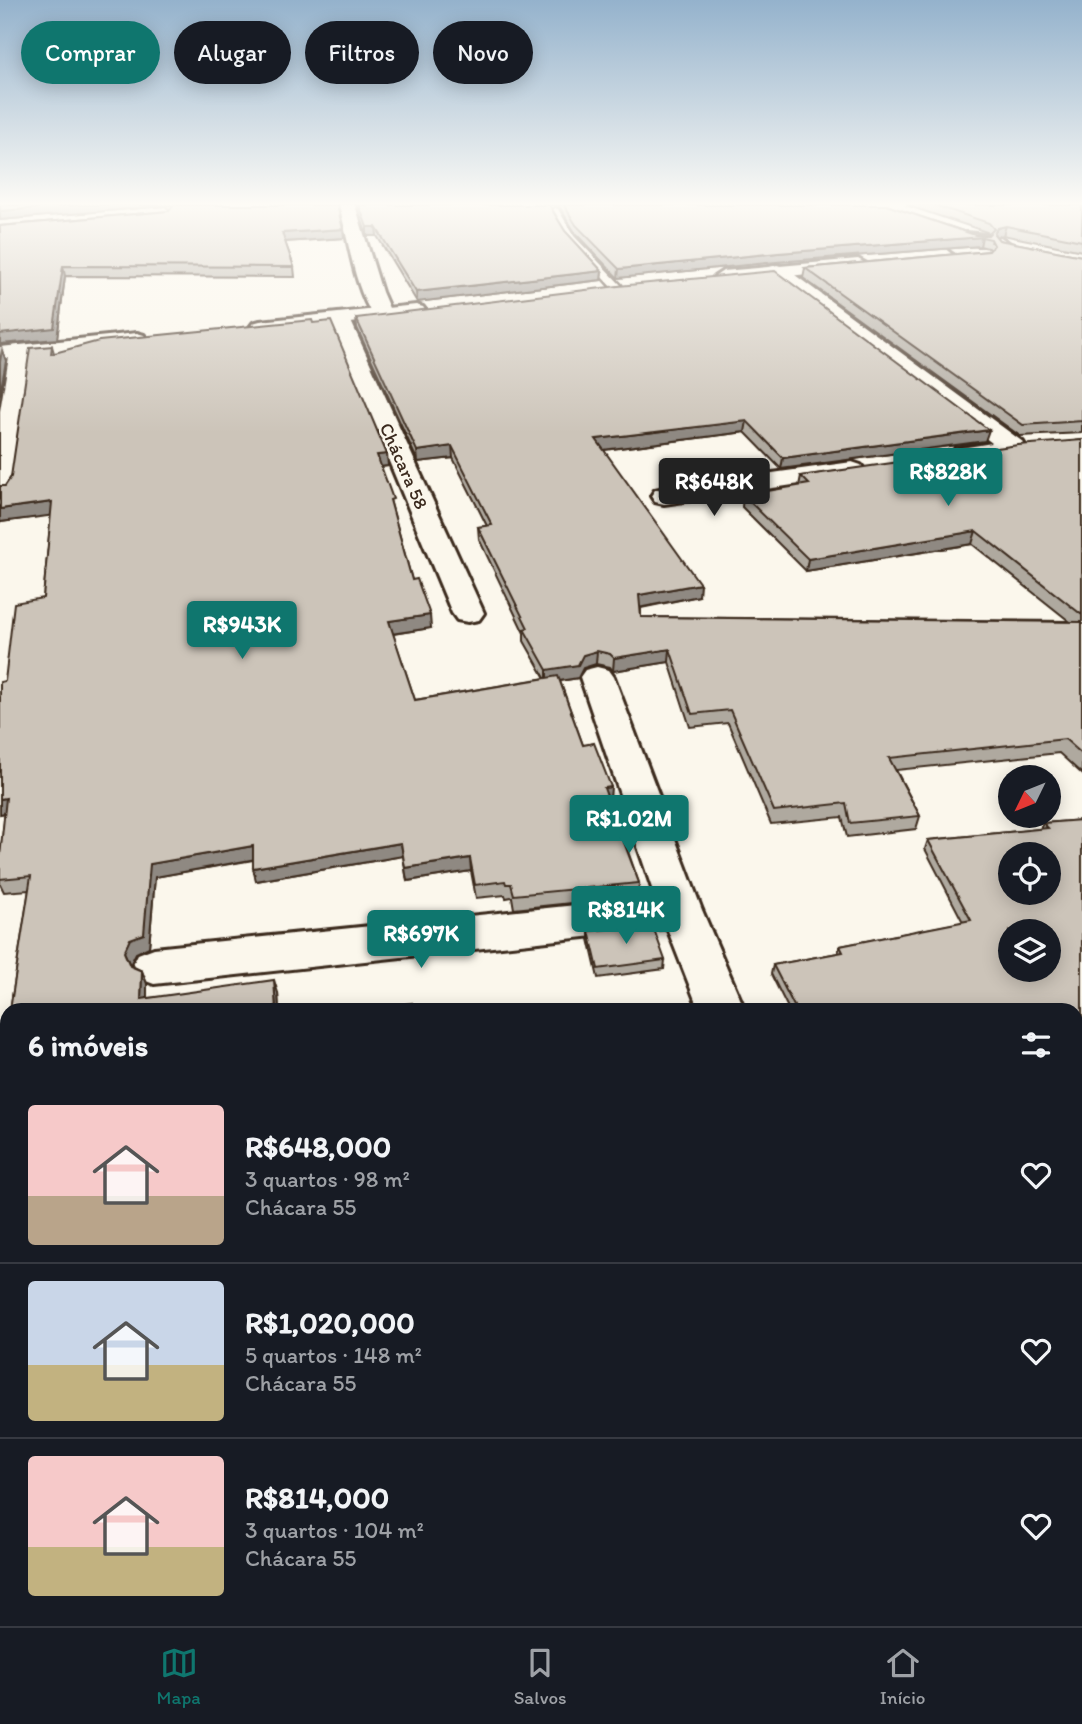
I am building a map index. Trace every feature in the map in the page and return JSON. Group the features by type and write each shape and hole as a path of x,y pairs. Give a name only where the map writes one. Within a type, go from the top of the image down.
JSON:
{"street":[{"path":"371,281 382,315"},
{"path":"790,281 1014,447"},
{"path":"589,290 624,287"},
{"path":"243,329 438,309"},
{"name":"Chácara 58","path":"340,320 468,613"},
{"path":"0,489 11,352 160,337"},
{"path":"947,456 1041,445"},
{"path":"664,496 879,466"},
{"path":"597,677 681,910 719,1003"},
{"path":"154,966 681,910"}],"lane":[{"path":"617,281 624,287"}],"building":[{"path":"0,281 61,281 54,328 0,334"},
{"path":"409,281 514,281 416,292"},
{"path":"672,281 788,281 989,430 783,458 747,421 596,439 700,584 639,595 641,617 1082,622 1082,754 1065,739 889,758 920,816 850,823 846,803 774,811 730,710 692,714 670,649 614,658 610,654 597,651 583,655 578,665 547,670 524,629 528,628 478,527 492,525 452,446 417,451 356,318"},
{"path":"823,281 1082,281 1082,421 1023,425"},
{"path":"312,320 313,323 331,321 387,454 377,455 393,499 390,500 412,580 417,579 430,615 389,621 415,700 558,676 583,745 594,743 611,787 604,788 639,883 514,895 511,884 506,884 505,881 475,885 470,858 405,868 401,843 253,868 253,846 150,864 144,934 130,939 124,952 130,966 142,971 141,999 274,980 276,1003 11,1003 31,876 0,879 6,798 0,799 0,682 5,681 14,603 43,598 52,502 0,509 0,486 5,486 11,477 30,348 52,346 51,354 99,341"},
{"path":"1082,440 1082,615 976,531 808,559 743,495 809,484 801,476 1018,445"},
{"path":"1082,820 1082,1003 792,1003 773,965 843,952 840,946 971,920 928,840 1061,828 1061,822"},
{"path":"652,924 665,960 598,969 589,931"}]}
